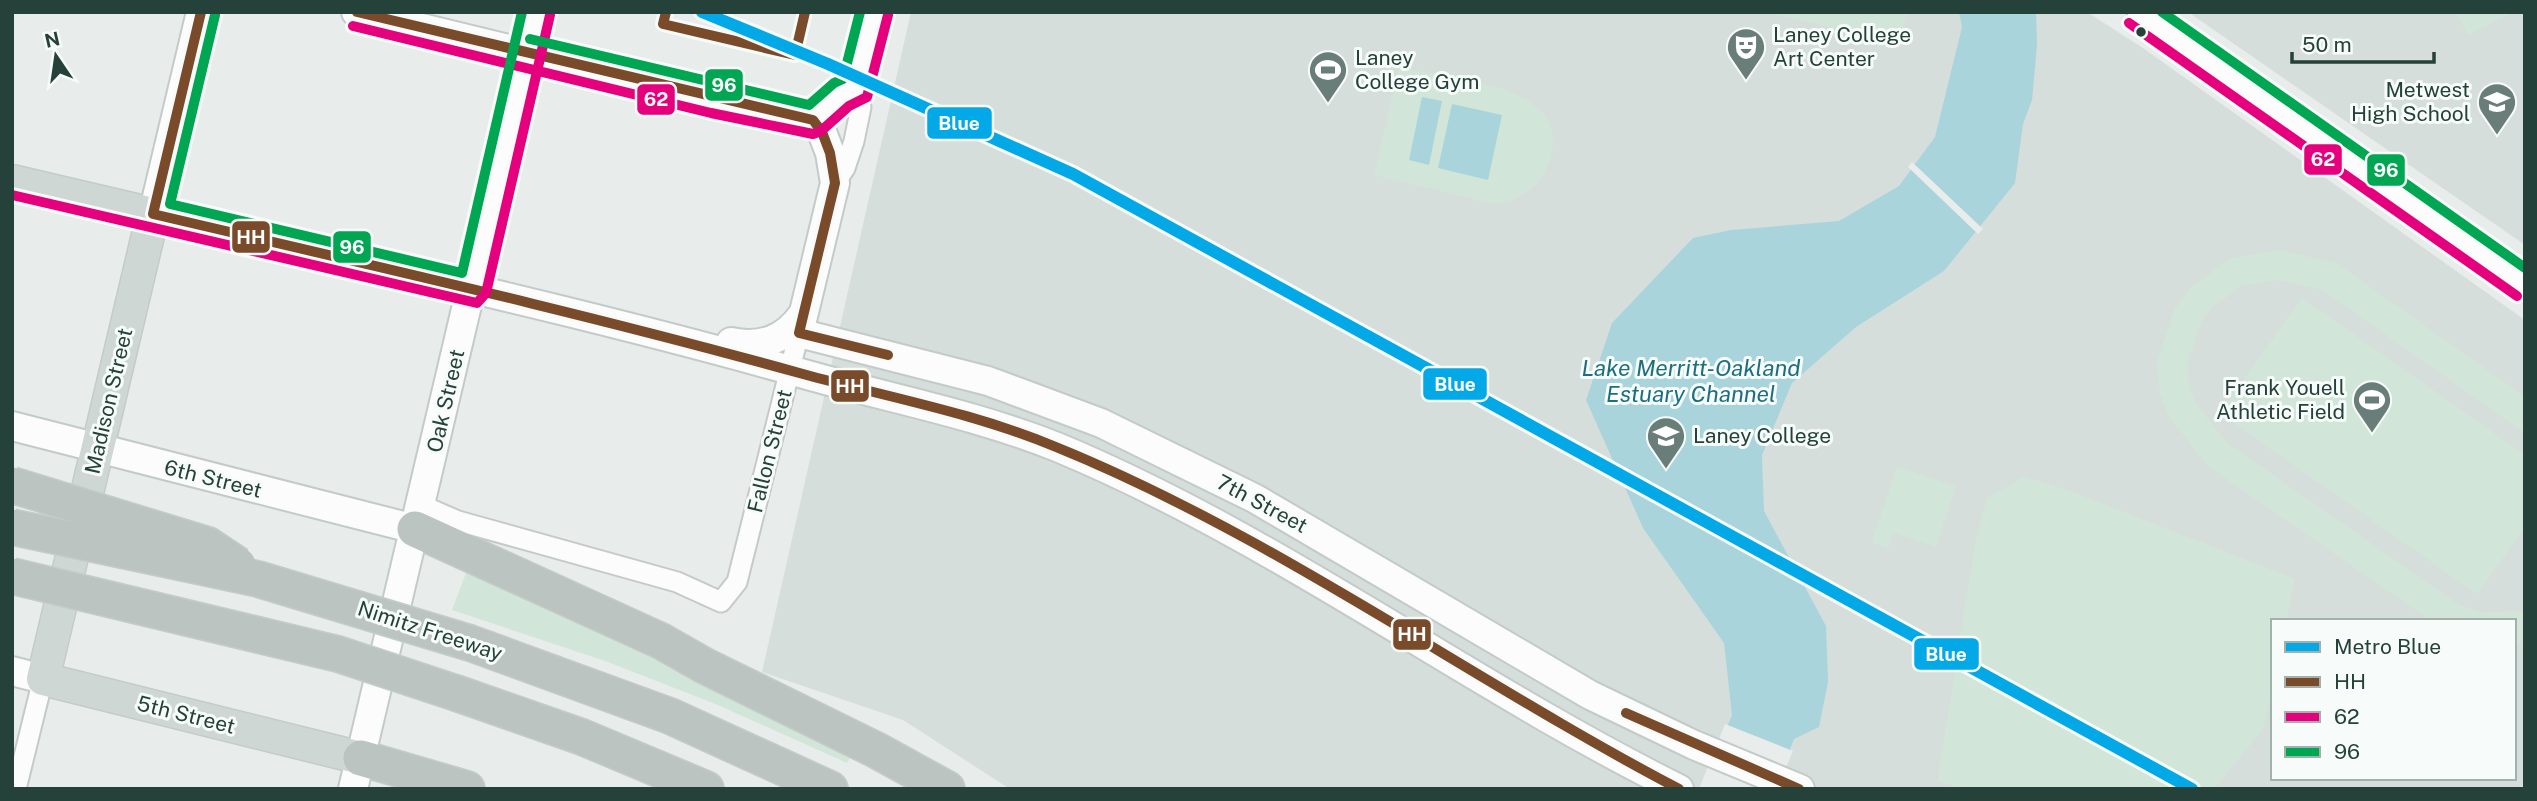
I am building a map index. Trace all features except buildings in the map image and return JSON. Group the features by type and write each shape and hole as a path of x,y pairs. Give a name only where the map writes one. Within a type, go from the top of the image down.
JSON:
{"highway":[{"path":"12,485 208,545 258,579"},
{"path":"418,517 705,666 877,750 947,789"},
{"name":"Nimitz Freeway","path":"12,527 258,579 470,643 670,716 830,789"},
{"path":"12,576 338,654 572,733 706,789"},
{"path":"357,774 467,789"}],"main road":[{"name":"Madison Street","path":"43,678 201,12"},
{"path":"356,12 813,120 822,132 830,153 835,183"},
{"name":"Oak Street","path":"357,774 536,12"},
{"name":"7th Street","path":"12,180 472,290 628,324 966,416 1054,446 1157,493 1257,545 1572,734 1679,789"},
{"name":"Fallon Street","path":"801,324 835,183"},
{"path":"628,324 754,344 778,339 801,324"},
{"name":"7th Street","path":"801,324 988,380 1101,423 1262,502 1590,695 1694,745 1801,789"},
{"name":"6th Street","path":"12,426 96,450 418,517"},
{"name":"5th Street","path":"12,671 43,678 357,774"}],"street":[{"name":"Fallon Street","path":"835,183 845,169 856,130 861,107 855,90 874,12"},
{"path":"2137,12 2525,285"},
{"path":"813,120 842,94 855,90"},
{"name":"Fallon Street","path":"721,602 737,582 782,396 792,370 801,324"},
{"name":"6th Street","path":"418,517 458,521 677,582 721,602"},
{"name":"Madison Street","path":"16,789 43,678"}],"shaded area":[{"name":"Laney College","path":"911,12 2087,12 2143,48 2525,320 2525,789 1010,789 903,720 762,672"},
{"path":"2188,12 2525,12 2525,245 2308,95"}],"green space":[{"path":"1765,12 1907,12 1899,43"},
{"path":"2456,12 2513,12 2468,35"},
{"path":"1399,68 1481,83 1509,92 1533,104 1548,122 1553,145 1539,181 1522,195 1494,203 1374,175"},
{"path":"2279,250 2336,263 2525,397 2525,433 2323,290 2278,280 2242,286 2212,307 2201,322 2187,365 2189,386 2196,404 2227,443 2459,605 2482,612 2525,611 2525,641 2516,642 2516,619 2429,619 2208,466 2170,418 2160,393 2157,363 2175,309 2191,287 2230,259"},
{"name":"Frank Youell Athletic Field","path":"2302,298 2525,455 2525,527 2477,594 2220,413"},
{"path":"1897,467 1956,486 1936,547 1893,533 1888,548 1872,542"},
{"path":"2024,477 2065,489 2295,579 2286,619 2271,619 2271,694 2264,728 2214,789 1963,789 1938,780 1975,545 1987,498"},
{"path":"466,573 623,636 854,750 847,763 718,705 605,661 452,610"}],"water":[{"name":"Lake Merritt-Oakland Estuary Channel","path":"1959,12 2036,12 2037,45 2032,100 2023,124 2015,183 1944,271 1856,327 1792,383 1762,455 1764,511 1826,626 1828,682 1819,727 1794,739 1774,789 1702,789 1732,715 1724,643 1643,528 1586,400 1612,323 1693,238 1731,230 1839,221 1899,186 1935,137 1962,27"},
{"path":"1422,97 1442,101 1429,165 1409,160"},
{"path":"1452,104 1502,115 1488,180 1438,168"}],"pier":[{"path":"1912,162 1983,229 1978,234 1908,167"},
{"path":"1725,724 1793,751 1777,789 1699,789"}],"metro line":[{"name":"Blue","path":"702,12 828,64 1073,174 2192,789"}],"transit line":[{"name":"HH","path":"201,12 153,214 641,331 931,406 1025,435 1137,482 1216,522 1294,565 1601,747 1679,789"},
{"name":"HH","path":"357,12 813,120 822,132 830,153 835,183 799,333 888,355"},
{"name":"96","path":"215,15 170,204 462,273 522,12"},
{"name":"HH","path":"666,12 663,24 795,55 805,12"},
{"name":"96","path":"530,39 809,105 834,83 843,79 860,12"},
{"name":"96","path":"2162,12 2525,268"},
{"name":"62","path":"12,195 477,303 486,293 550,15"},
{"name":"62","path":"353,26 711,113 813,134 821,131 849,106 867,97 888,15"},
{"name":"62","path":"2129,23 2517,296"},
{"name":"HH","path":"1626,713 1799,789"}],"place":[{"name":"Laney College Art Center","path":"1746,81"},
{"name":"Laney College Gym","path":"1328,104"},
{"name":"Metwest High School","path":"2497,136"},
{"name":"Frank Youell Athletic Field","path":"2372,434"},
{"name":"Laney College","path":"1666,470"}]}
